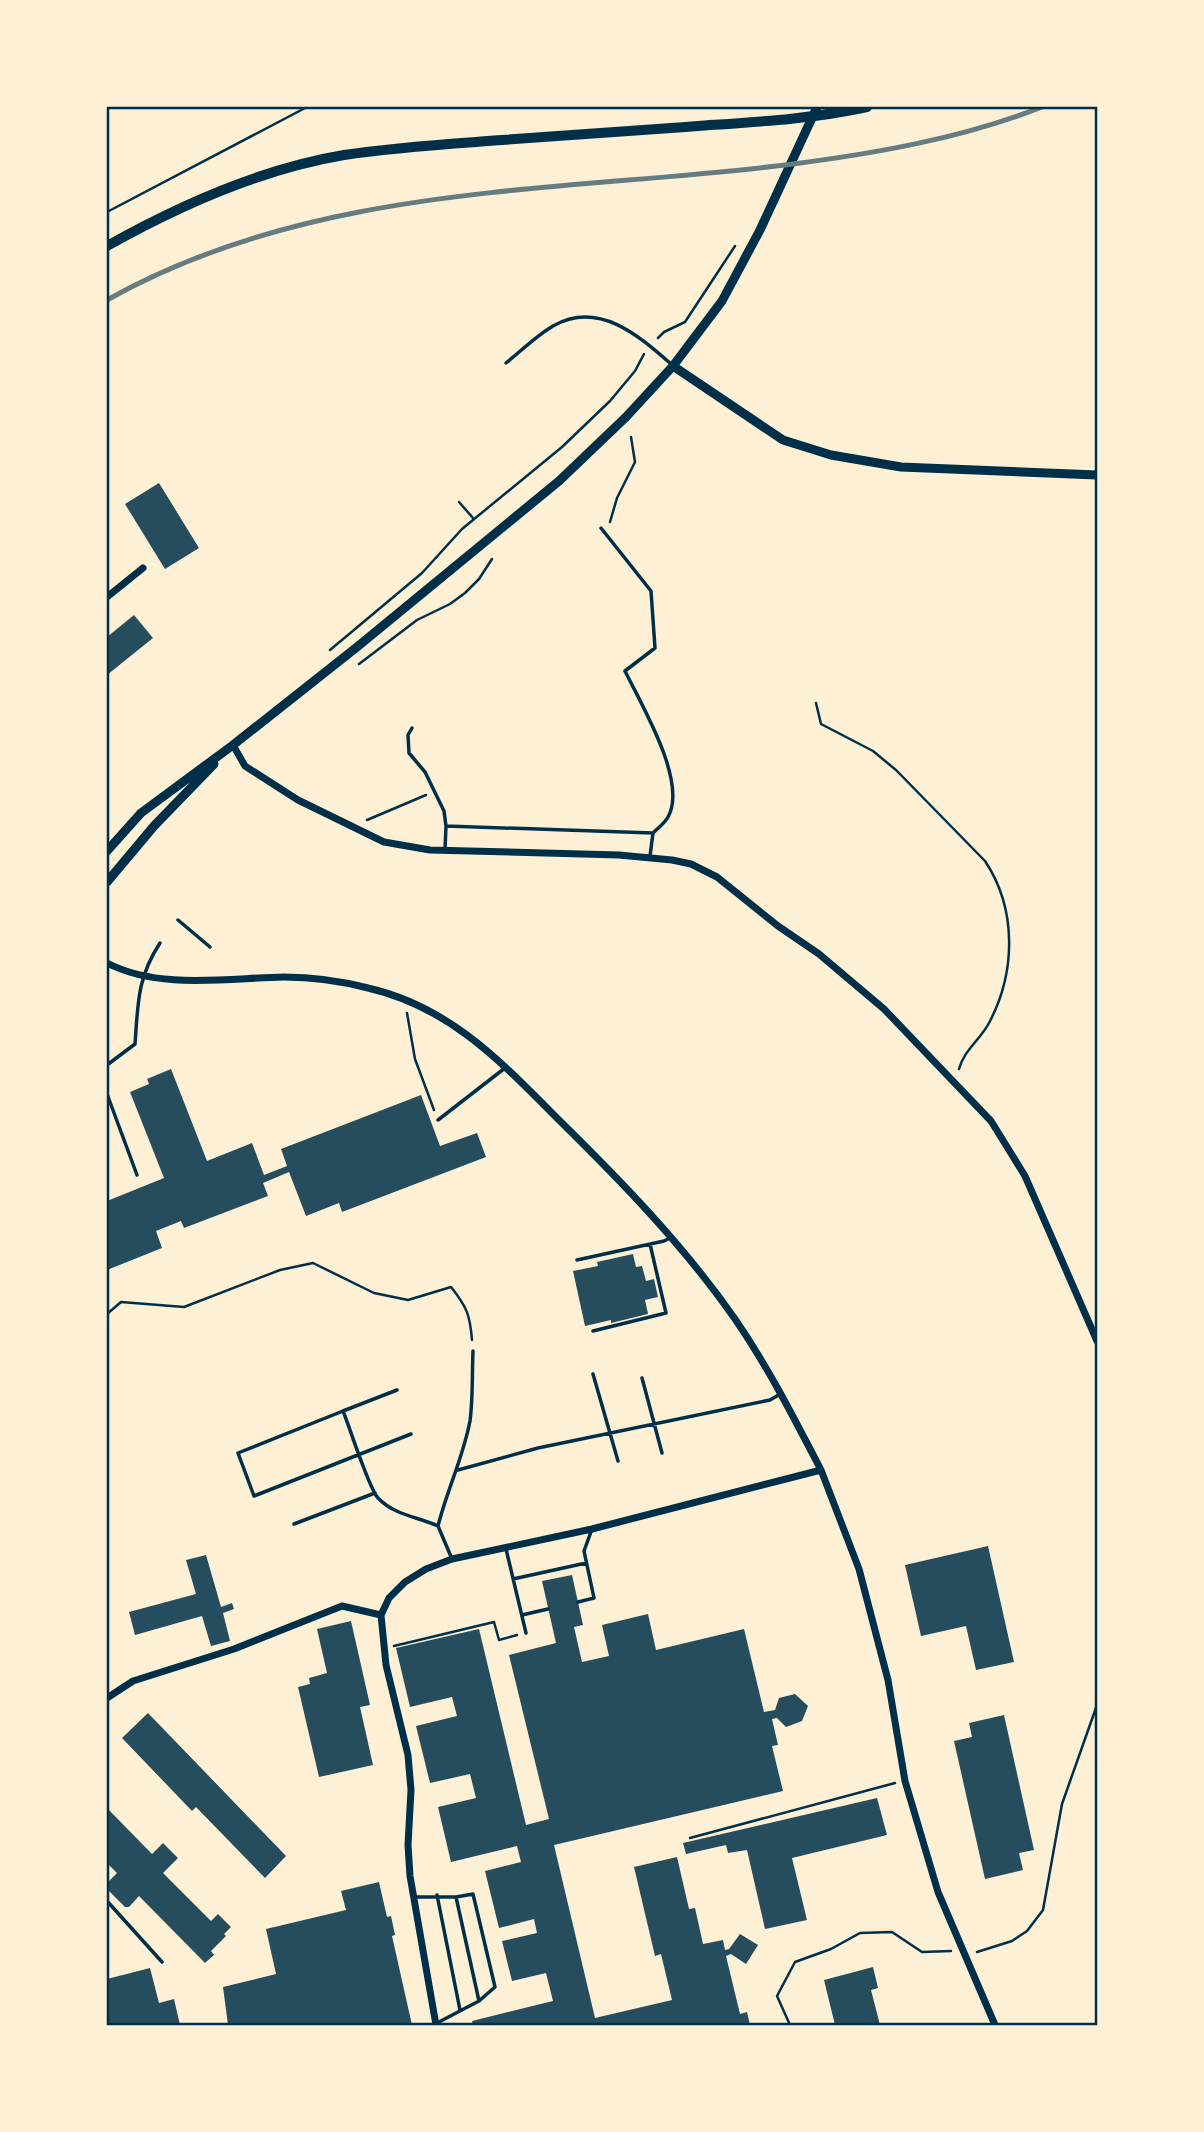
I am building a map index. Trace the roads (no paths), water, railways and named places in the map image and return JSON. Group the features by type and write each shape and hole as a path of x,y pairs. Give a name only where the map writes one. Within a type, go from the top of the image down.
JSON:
{"main road":[{"path":"107,246 155,219 204,197 271,174 342,156 421,146 769,121 840,113 867,107"}],"street":[{"path":"107,851 141,813 233,745 559,481 626,417 673,366 722,301 760,230 817,107"},
{"path":"673,366 783,440 831,455 901,467 1097,475"},
{"path":"107,597 143,568"},
{"path":"233,745 245,766 298,800 384,842 445,851 650,858 691,864 717,877 778,926 819,954 884,1009 991,1121 1025,1176 1097,1341"},
{"path":"107,882 154,826 233,745"},
{"path":"107,963 142,975 200,979 288,977 333,981 370,988 409,1002 448,1021 483,1045 626,1186 671,1237 734,1318 782,1394 821,1470 859,1569 888,1681 905,1781 939,1892 995,2025"},
{"path":"436,2024 414,1897 408,1845 411,1790 408,1755 384,1649 381,1615 389,1598 405,1582 426,1569 452,1559 592,1529 821,1470"},
{"path":"107,1698 133,1681 234,1650 342,1606 381,1615"}],"lane":[{"path":"506,363 554,326 582,317 612,320 651,346 673,366"},
{"path":"601,528 651,591 655,648 625,671 664,750 674,796 668,817 653,833 650,858"},
{"path":"412,728 408,735 410,752 425,772 444,811 445,851"},
{"path":"446,826 653,833"},
{"path":"178,920 210,947"},
{"path":"107,1065 135,1044 142,975 160,943"},
{"path":"438,1120 507,1067"},
{"path":"107,1094 137,1175"},
{"path":"577,1260 671,1237"},
{"path":"593,1331 666,1313 650,1244"},
{"path":"452,1559 438,1526 445,1500 458,1470 470,1420 473,1351"},
{"path":"593,1374 618,1461"},
{"path":"642,1378 662,1453"},
{"path":"397,1390 238,1453 254,1496 411,1434"},
{"path":"458,1470 538,1448 771,1400 782,1394"},
{"path":"343,1411 377,1498 405,1516 438,1526"},
{"path":"294,1524 375,1493"},
{"path":"578,1602 594,1598 584,1551 592,1529"},
{"path":"506,1547 526,1633"},
{"path":"513,1579 586,1563"},
{"path":"522,1615 548,1609"},
{"path":"414,1897 472,1894 495,1987 479,2001 436,2024"},
{"path":"437,1895 460,2010"},
{"path":"456,1896 479,2001"},
{"path":"107,1901 162,1962"}],"railway":[{"path":"107,300 186,262 268,233 352,213 524,189 698,174 850,156 948,137 1042,107"}]}
